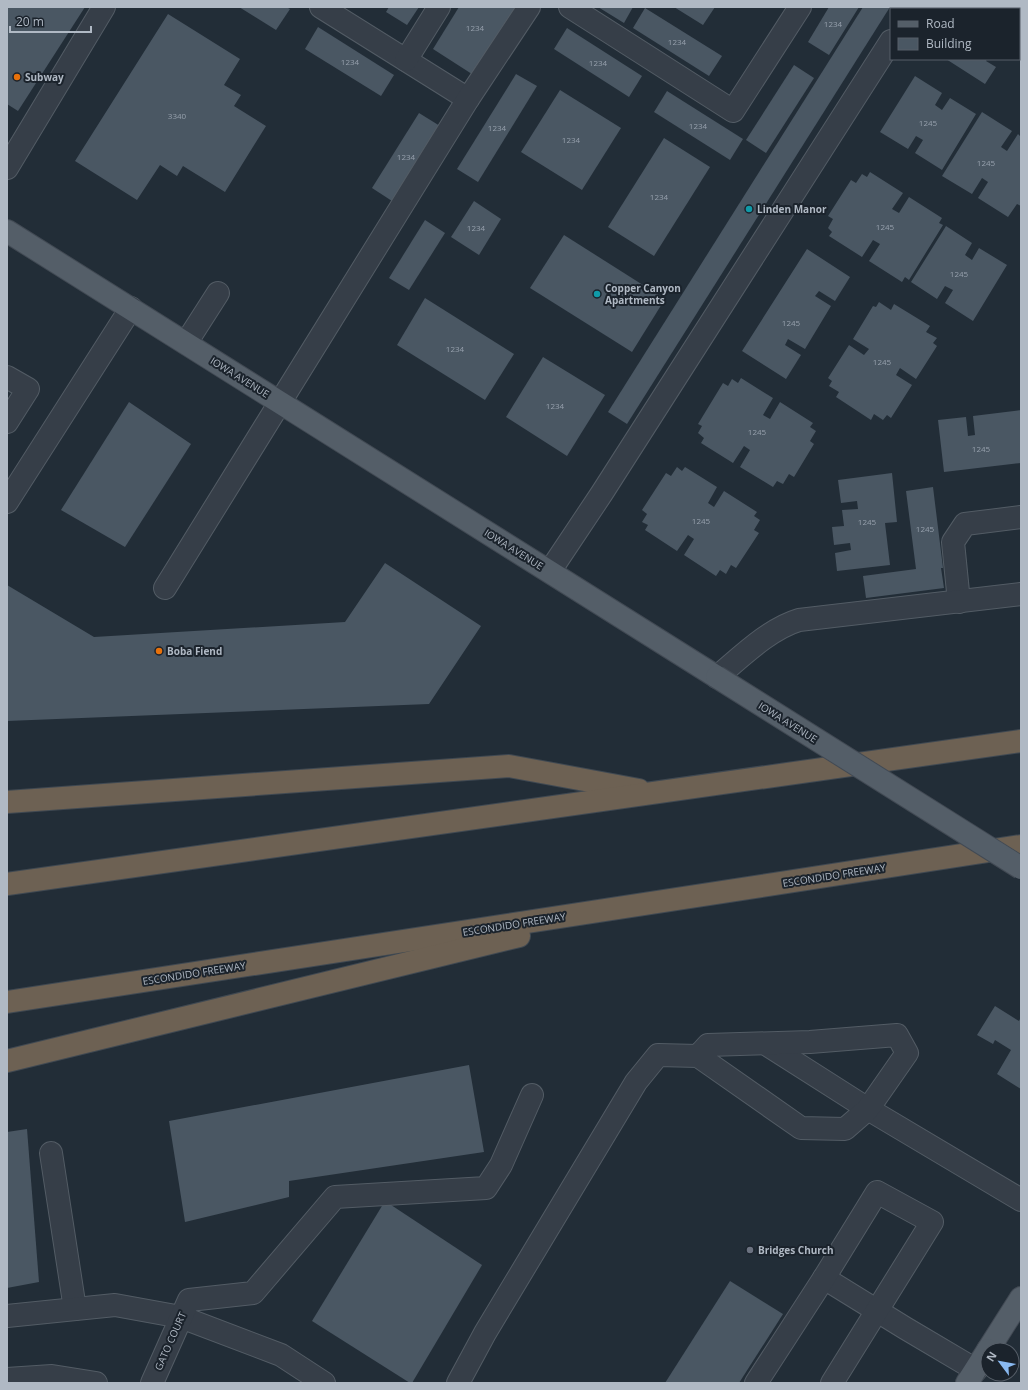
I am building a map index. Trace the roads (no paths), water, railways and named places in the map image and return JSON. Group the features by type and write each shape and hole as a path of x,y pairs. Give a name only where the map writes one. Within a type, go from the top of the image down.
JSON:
{"highway":[{"path":"7,884 1021,742"},
{"path":"7,802 509,766 658,793"},
{"name":"ESCONDIDO FREEWAY","path":"7,1002 1021,846"},
{"path":"7,1061 662,901"}],"main road":[{"name":"IOWA AVENUE","path":"8,233 281,402 1021,868"},
{"path":"993,1342 1021,1298"},
{"path":"971,1376 980,1362"}],"street":[{"path":"7,168 104,7"},
{"path":"321,7 468,100"},
{"path":"406,60 439,7"},
{"path":"165,588 468,100 529,7"},
{"path":"570,7 733,111 800,7"},
{"path":"550,572 602,494 890,43"},
{"path":"186,343 218,293"},
{"path":"7,502 131,308"},
{"path":"7,377 28,389 7,422"},
{"path":"959,602 953,542 965,524 1021,517"},
{"path":"717,677 758,644 788,624 799,620 1021,594"},
{"path":"458,1383 484,1333 636,1082 658,1055 698,1056 801,1128 845,1129 868,1110 906,1054 897,1035 810,1042 708,1045 698,1056"},
{"path":"766,1044 868,1110 1021,1200"},
{"path":"7,1316 115,1305 185,1308 253,1293 335,1197 486,1188 501,1165 532,1095"},
{"path":"51,1153 75,1309"},
{"path":"756,1383 824,1278 877,1192 932,1222 832,1383"},
{"path":"824,1278 878,1311 971,1376"},
{"path":"185,1308 282,1355 324,1383"},
{"name":"GATO COURT","path":"152,1383 185,1308"},
{"path":"7,1379 52,1376 96,1383"}],"place":[{"name":"Subway","path":"17,77"},
{"name":"Linden Manor","path":"749,209"},
{"name":"Copper Canyon Apartments","path":"597,294"},
{"name":"Boba Fiend","path":"159,651"},
{"name":"Bridges Church","path":"750,1250"}]}
